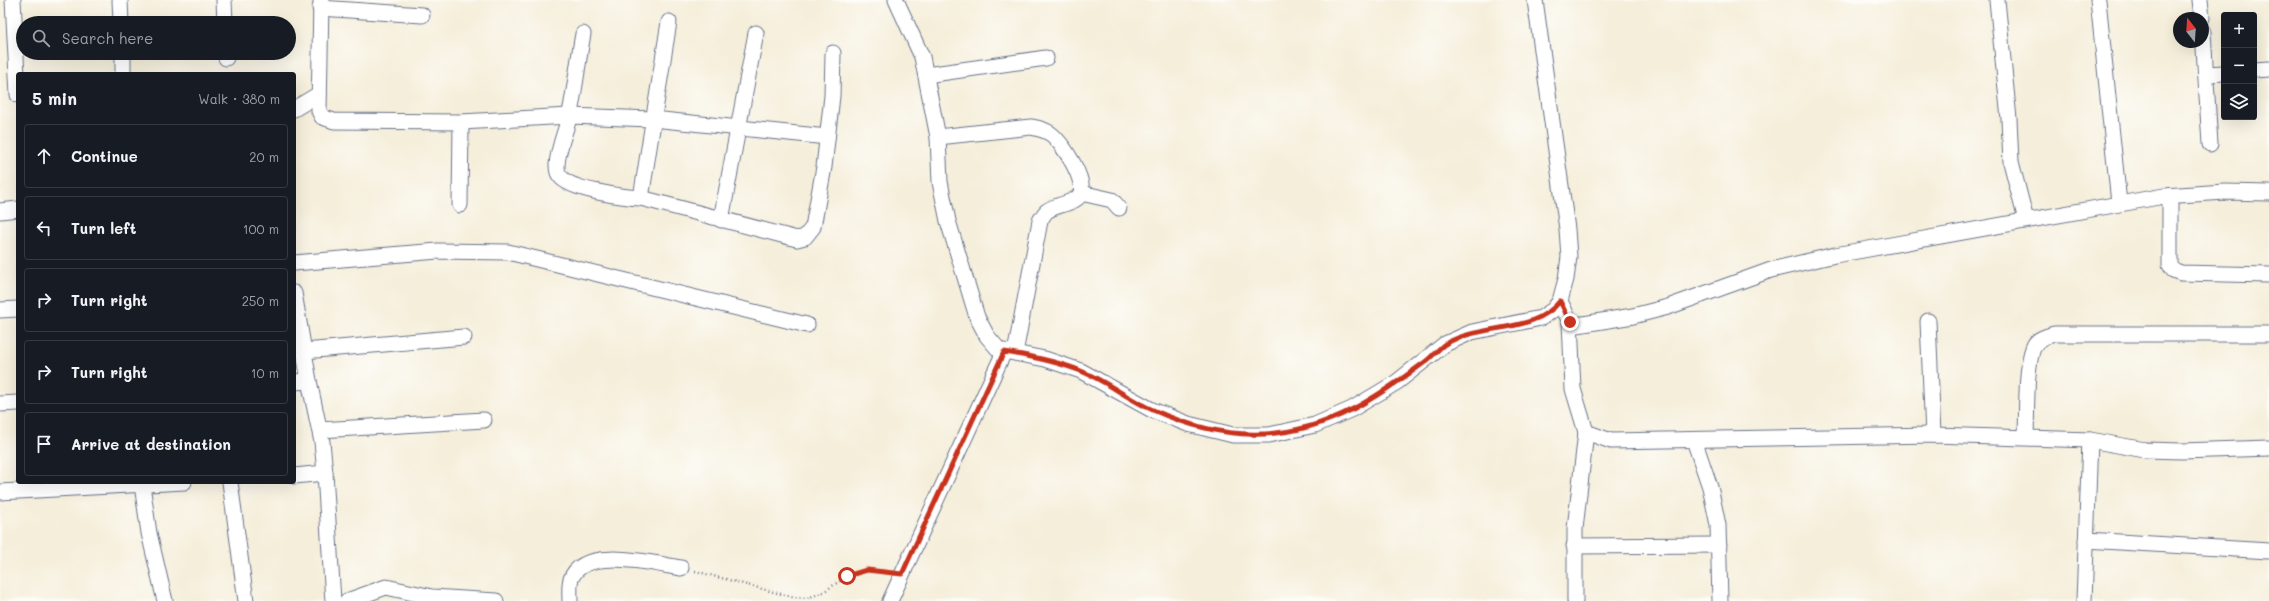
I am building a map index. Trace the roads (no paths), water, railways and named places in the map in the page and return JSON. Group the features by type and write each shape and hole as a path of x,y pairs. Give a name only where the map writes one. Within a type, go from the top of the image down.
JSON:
{"street":[{"path":"12,0 17,72"},
{"path":"120,0 121,16"},
{"path":"224,0 225,16"},
{"path":"896,0 922,57 938,137 940,182 956,251 977,317 987,336 1000,350 1045,359 1081,371 1152,410 1188,424 1234,434 1269,435 1315,425 1352,409 1397,382 1426,361 1445,344 1472,332 1541,318 1554,310 1560,301 1566,279 1569,257 1567,229 1535,0"},
{"path":"1997,0 2009,119 2011,162 2026,220"},
{"path":"2098,0 2119,204"},
{"path":"2200,0 2201,12"},
{"path":"422,15 321,4 319,111 322,117 334,122 460,122 569,116 653,119 827,137"},
{"path":"641,198 669,22"},
{"path":"721,220 756,33"},
{"path":"583,34 569,116 563,134 557,164 557,172 561,178 569,183 615,195 641,198 797,239 805,237 813,228 824,167 834,53"},
{"path":"2205,48 2210,144"},
{"path":"926,74 1046,58"},
{"path":"123,60 123,72"},
{"path":"2257,70 2269,69"},
{"path":"2207,74 2221,73"},
{"path":"296,107 319,94"},
{"path":"460,122 460,205"},
{"path":"890,601 1009,353 1040,221 1046,211 1078,198 1081,193 1082,185 1071,161 1056,139 1043,130 1031,127 938,137"},
{"path":"1571,326 1633,316 1668,307 1736,281 1802,262 2026,220 2170,196 2225,192 2269,193"},
{"path":"1081,193 1112,200 1119,208"},
{"path":"2170,196 2170,265 2173,270 2180,273 2269,275"},
{"path":"0,211 16,209"},
{"path":"296,263 438,251 508,252 807,325"},
{"path":"1560,301 1566,311 1571,326 1573,389 1586,432 1574,546 1575,601"},
{"path":"296,305 304,351 301,381 320,430 325,474 333,601"},
{"path":"0,310 16,309"},
{"path":"1928,321 1933,435"},
{"path":"2026,437 2030,356 2036,342 2046,336 2062,334 2269,334"},
{"path":"304,351 464,337"},
{"path":"0,404 16,403"},
{"path":"320,430 484,420"},
{"path":"1586,432 1611,441 1933,435 2090,440 2145,450 2182,451 2269,448"},
{"path":"1694,440 1710,487 1719,545 1718,584 1720,601"},
{"path":"2084,601 2090,440"},
{"path":"296,476 325,474"},
{"path":"0,492 156,484"},
{"path":"230,484 246,601"},
{"path":"142,485 149,533 165,601"},
{"path":"2086,540 2269,552"},
{"path":"1574,546 1719,545"},
{"path":"570,601 571,579 579,568 593,561 617,558 681,568"},
{"path":"347,601 386,587 432,597 496,601"}]}
